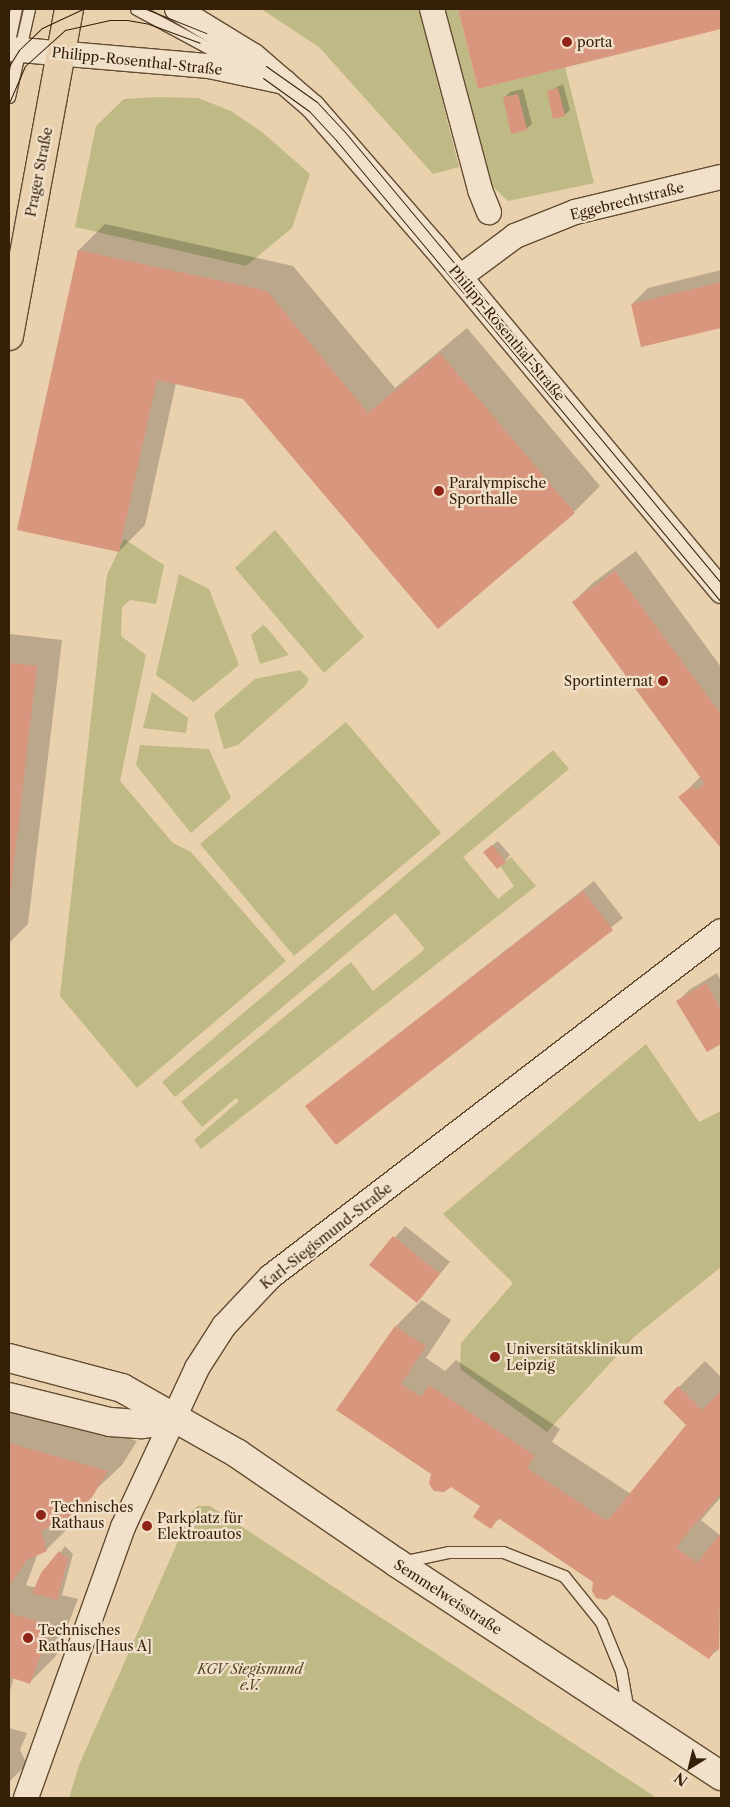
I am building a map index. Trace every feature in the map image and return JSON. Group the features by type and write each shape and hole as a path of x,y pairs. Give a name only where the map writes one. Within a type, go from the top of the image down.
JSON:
{"main road":[{"name":"Prager Straße","path":"9,336 69,9"},
{"name":"Semmelweisstraße","path":"14,1355 122,1388 150,1403 174,1420 238,1454 397,1563 721,1776"},
{"path":"9,1397 110,1422 142,1424 174,1420"}],"street":[{"name":"Philipp-Rosenthal-Straße","path":"177,9 271,75 340,136 721,591"},
{"path":"432,9 480,190 489,212"},
{"name":"Philipp-Rosenthal-Straße","path":"12,47 61,54 209,66 271,75"},
{"name":"Eggebrechtstraße","path":"460,277 516,236 575,212 720,182"},
{"name":"Karl-Siegismund-Straße","path":"26,1798 123,1526 174,1420 196,1368 224,1326 270,1277 721,931"}],"lane":[{"path":"9,97 16,9"},
{"path":"12,47 29,9"},
{"path":"136,9 271,75"},
{"path":"163,9 271,75"},
{"path":"397,1563 448,1552 503,1552 564,1576 601,1622 621,1670 629,1716"}],"green space":[{"path":"261,9 419,9 459,167 433,174 319,47"},
{"path":"444,9 458,9 478,89 565,67 594,183 508,201 488,182"},
{"path":"158,97 198,98 231,111 262,132 310,174 292,228 246,266 75,227 96,126 124,99"},
{"path":"275,530 364,637 324,673 235,568"},
{"path":"124,539 164,565 156,604 130,600 122,607 121,636 146,655 120,781 173,843 191,852 286,961 137,1088 60,996 107,575"},
{"path":"179,574 209,589 239,665 194,702 156,675"},
{"path":"263,625 289,655 260,664 251,635"},
{"path":"300,670 309,679 306,685 238,745 224,749 214,714 255,679"},
{"path":"152,692 188,718 186,733 143,728"},
{"path":"346,722 441,833 294,956 200,844"},
{"path":"140,745 209,749 231,798 191,833 136,765"},
{"path":"553,750 569,769 463,857 498,899 514,886 500,866 511,857 536,886 201,1149 194,1140 239,1101 236,1098 202,1127 181,1102 351,962 373,991 425,949 395,913 175,1097 162,1082"},
{"path":"646,1044 699,1122 721,1111 721,1267 635,1336 547,1432 460,1369 461,1343 513,1283 443,1214"},
{"name":"KGV Siegismund e.V.","path":"198,1506 210,1506 657,1798 69,1798 79,1765 191,1512"}],"building":[{"name":"porta","path":"458,9 721,9 721,29 478,89"},
{"path":"558,88 565,116 553,119 547,91"},
{"path":"518,94 527,130 511,134 503,97"},
{"path":"78,250 267,291 368,413 440,353 575,513 438,629 243,399 157,380 119,552 17,530"},
{"path":"721,282 721,328 641,347 631,304"},
{"name":"Sportinternat","path":"615,571 721,714 721,848 678,797 693,786 696,790 705,784 572,602"},
{"path":"9,663 37,666 10,897 9,897"},
{"path":"492,845 506,862 497,869 483,852"},
{"path":"583,891 613,930 336,1145 305,1106"},
{"path":"706,983 721,1010 721,1044 707,1052 676,1001"},
{"path":"393,1236 440,1274 417,1303 369,1265"},
{"path":"395,1326 426,1346 401,1384 421,1397 429,1385 535,1456 527,1468 607,1521 686,1425 663,1402 678,1386 702,1410 721,1391 721,1493 676,1547 697,1563 721,1533 719,1651 716,1649 709,1659 613,1595 606,1600 596,1598 592,1591 593,1582 498,1518 491,1529 473,1517 480,1506 451,1487 444,1492 434,1491 429,1484 431,1474 336,1410"},
{"name":"Technisches Rathaus","path":"9,1443 108,1471 92,1497 78,1512 41,1531 47,1551 27,1560 9,1586"},
{"path":"59,1551 68,1559 57,1600 32,1593 41,1573"},
{"name":"Technisches Rathaus [Haus A]","path":"9,1613 52,1625 30,1684 9,1677"}],"tram line":[{"path":"9,66 19,50 42,28 83,9"},
{"path":"146,9 206,33"},
{"path":"9,103 25,66 65,30 110,20 127,20 149,24 200,43"},
{"path":"266,66 317,102 345,132 721,583"},
{"path":"263,78 309,111 336,140 721,602"}],"place":[{"name":"porta","path":"567,42"},
{"name":"Paralympische Sporthalle","path":"439,491"},
{"name":"Sportinternat","path":"663,681"},
{"name":"Universitätsklinikum Leipzig","path":"495,1357"},
{"name":"Technisches Rathaus","path":"41,1515"},
{"name":"Parkplatz für Elektroautos","path":"147,1526"},
{"name":"Technisches Rathaus [Haus A]","path":"28,1638"}]}
